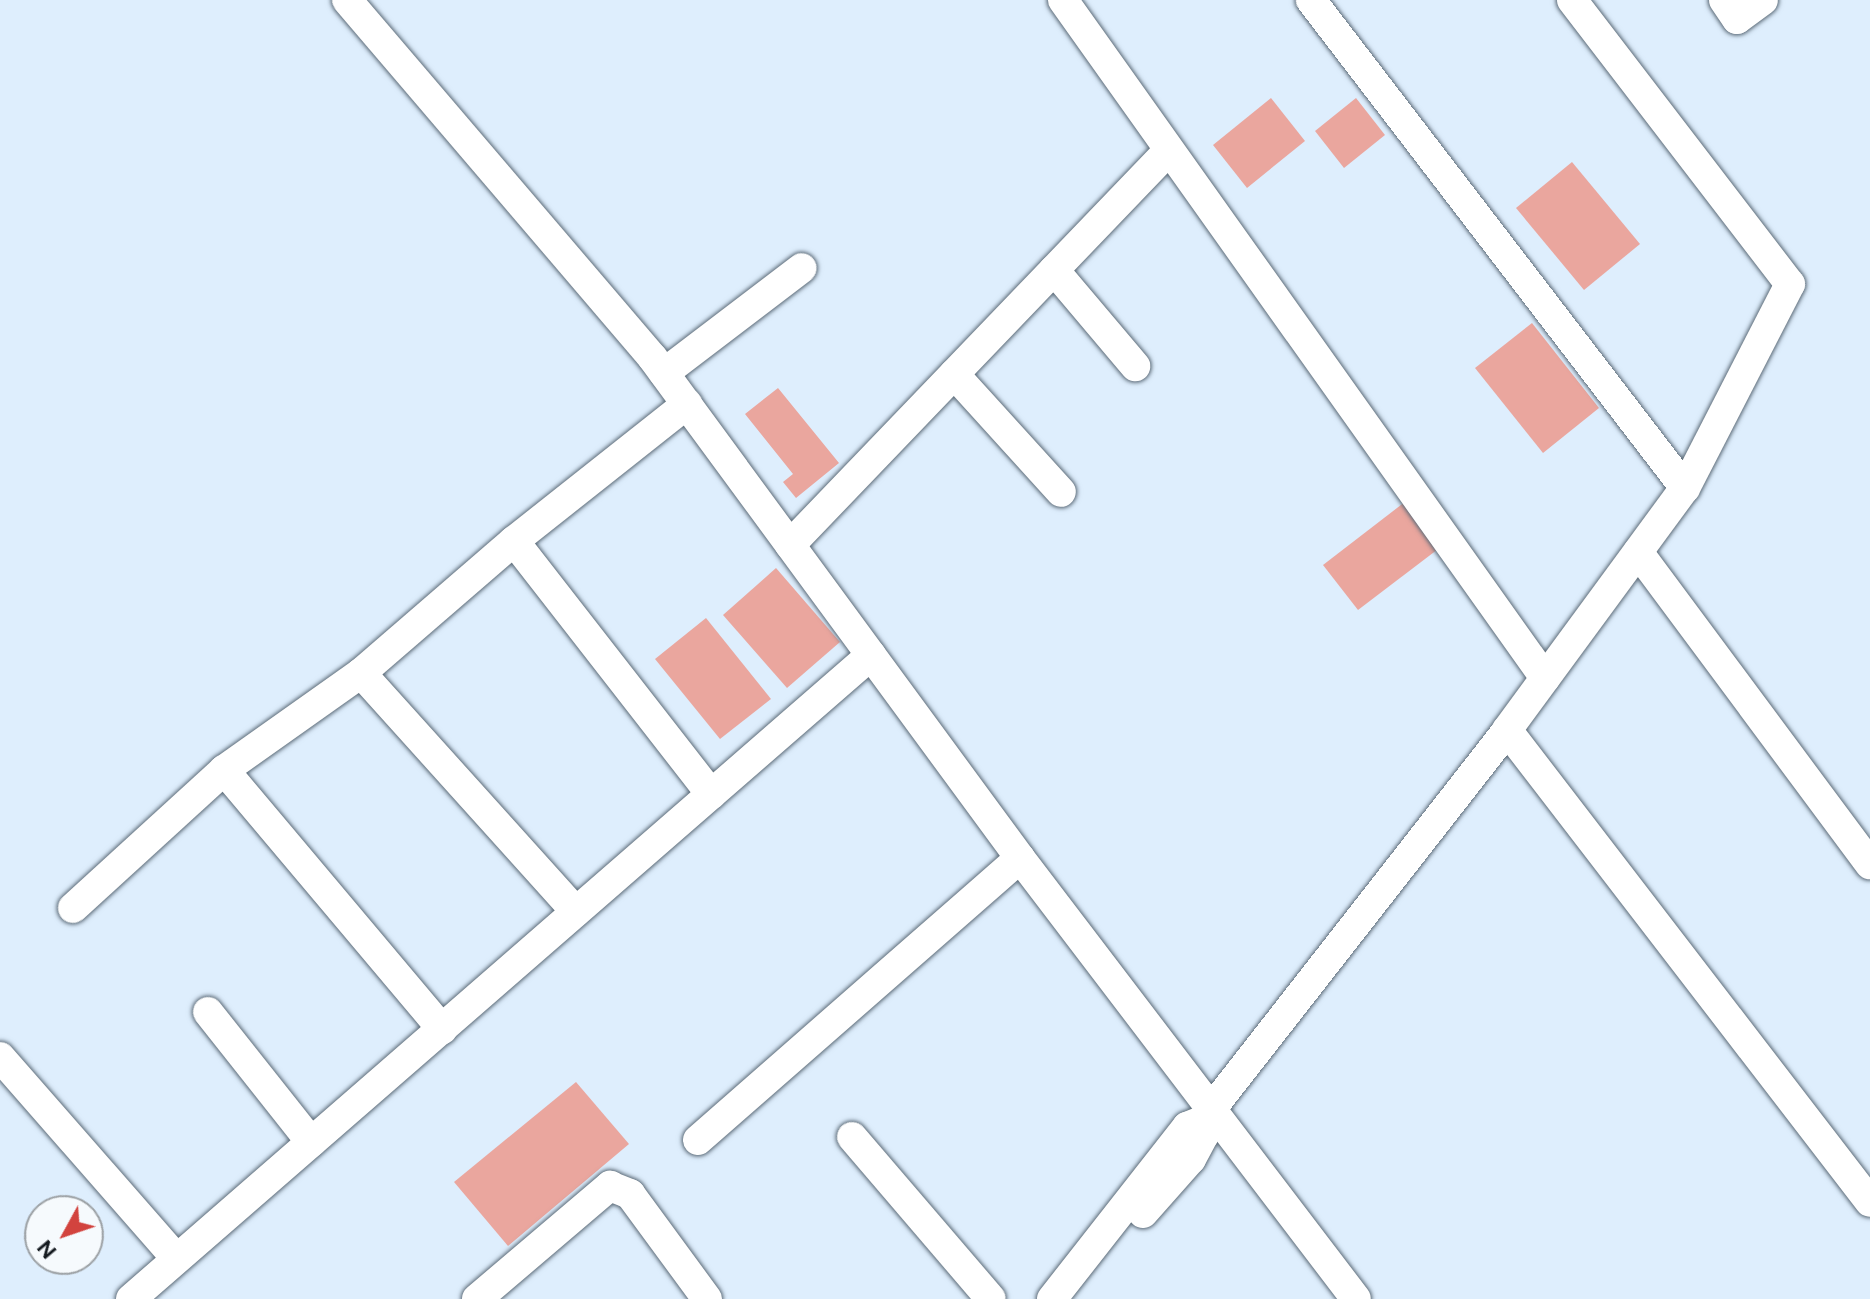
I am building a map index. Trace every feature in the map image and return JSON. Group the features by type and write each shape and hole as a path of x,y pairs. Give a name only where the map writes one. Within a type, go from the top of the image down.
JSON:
{"street":[{"path":"347,0 664,373 1207,1115 1356,1299"},
{"path":"1063,0 1545,678"},
{"path":"1311,0 1685,488"},
{"path":"1052,1299 1187,1127 1207,1115 1507,730 1685,488 1790,284 1572,0"},
{"path":"1724,0 1737,19 1763,0"},
{"path":"790,545 1169,150"},
{"path":"664,373 802,268"},
{"path":"1054,270 1135,366"},
{"path":"954,374 1061,492"},
{"path":"73,908 224,770 361,673 514,541 687,404"},
{"path":"514,541 711,794"},
{"path":"1638,552 1870,864"},
{"path":"131,1299 871,655"},
{"path":"361,673 576,912"},
{"path":"1507,730 1870,1202"},
{"path":"224,770 442,1029"},
{"path":"698,1140 1020,858"},
{"path":"208,1012 311,1142"},
{"path":"0,1057 176,1258"},
{"path":"1073,1299 1191,1159 1204,1135 1207,1115"},
{"path":"852,1137 991,1299"},
{"path":"477,1299 610,1186 630,1194 707,1299"}],"building":[{"path":"1271,98 1305,141 1247,188 1213,145"},
{"path":"1356,98 1385,135 1344,168 1315,131"},
{"path":"1572,162 1640,244 1584,290 1516,208"},
{"path":"1532,323 1599,408 1543,453 1475,368"},
{"path":"778,388 839,463 796,498 783,482 793,474 745,414"},
{"path":"1410,498 1446,543 1358,610 1323,565"},
{"path":"776,568 840,642 787,688 723,615"},
{"path":"706,618 771,699 720,739 655,659"},
{"path":"576,1082 629,1144 508,1246 454,1182"}]}
